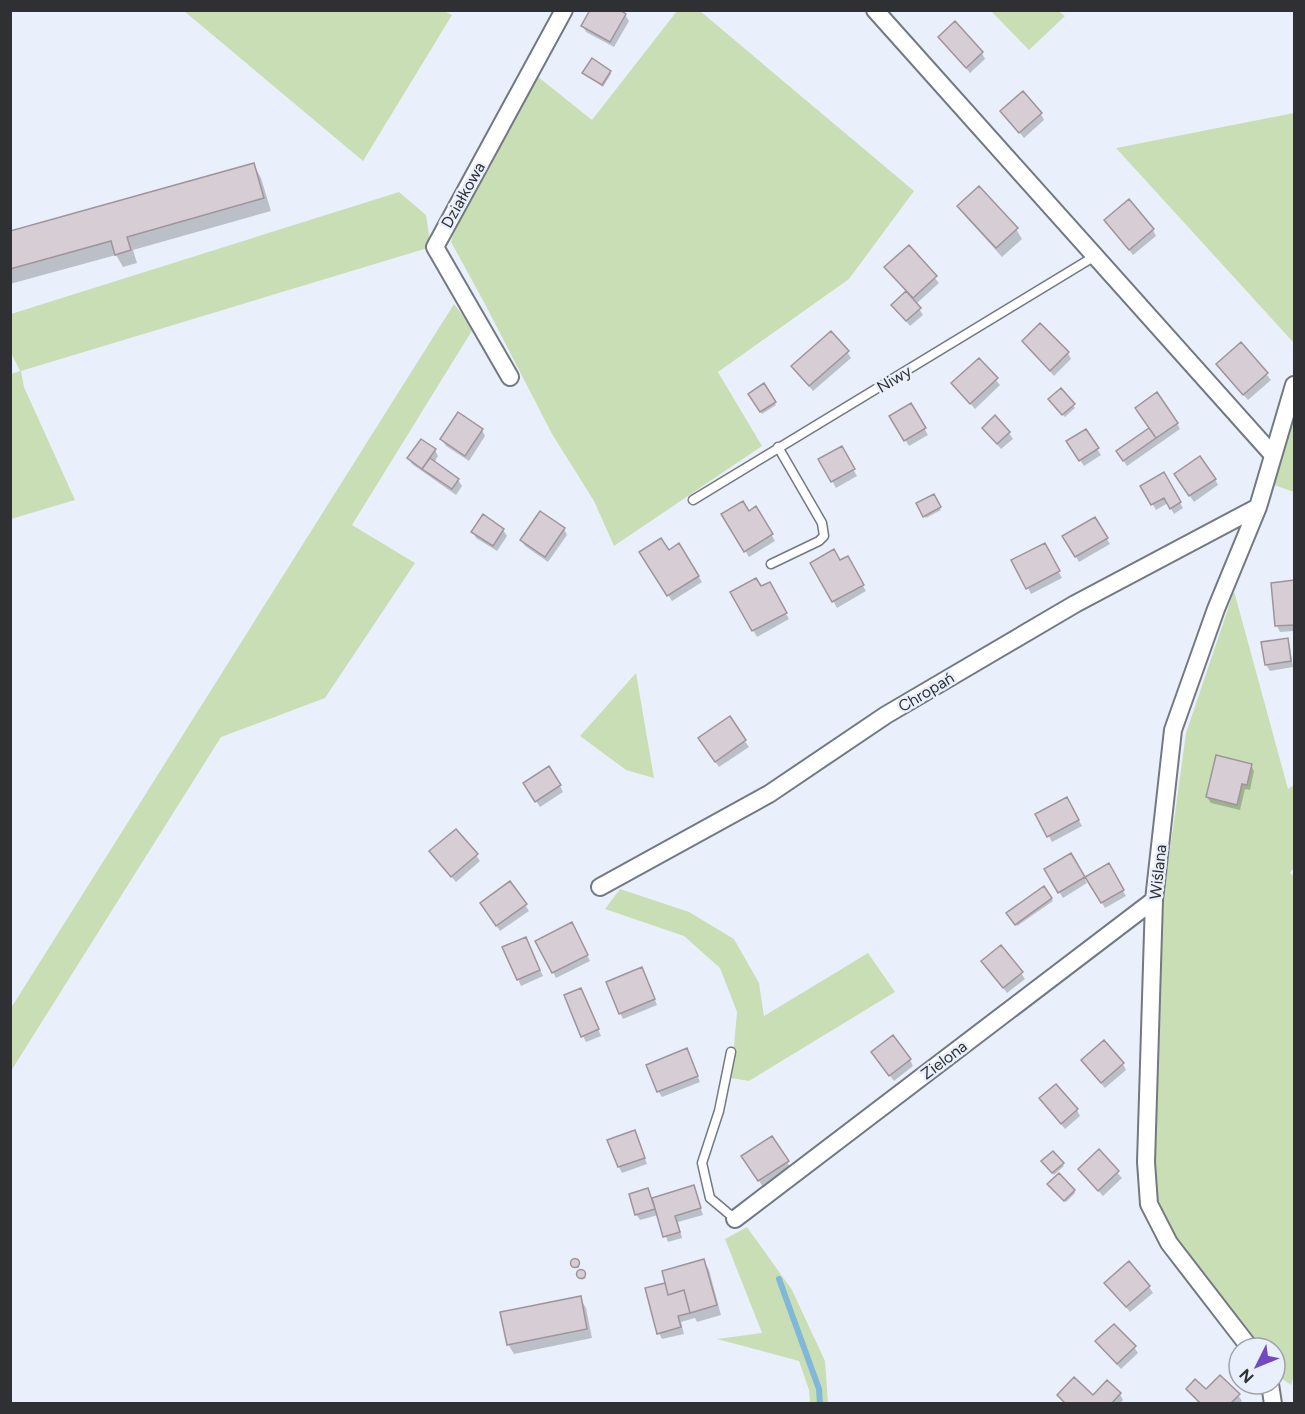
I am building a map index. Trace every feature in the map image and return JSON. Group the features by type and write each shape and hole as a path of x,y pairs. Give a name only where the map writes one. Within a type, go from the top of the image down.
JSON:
{"street":[{"name":"Działkowa","path":"510,376 435,247 564,10"},
{"path":"875,10 1273,455"},
{"name":"Wiślana","path":"1241,1336 1169,1243 1149,1204 1146,1162 1154,900 1173,730 1216,609 1258,507 1294,385"},
{"name":"Chropań","path":"600,886 769,794 886,715 1075,604 1258,507"},
{"name":"Zielona","path":"735,1219 1154,900"}],"lane":[{"name":"Niwy","path":"693,500 1095,256"},
{"path":"771,564 819,541 824,536 822,523 778,447"},
{"path":"731,1052 719,1111 702,1163 710,1198 735,1219"}],"green space":[{"path":"184,11 444,11 452,15 363,161"},
{"path":"677,11 700,11 914,191 849,279 718,372 762,446 614,546 594,501 552,434 451,242 456,223 537,76 592,120"},
{"path":"991,11 1058,11 1065,16 1029,50"},
{"path":"1294,113 1294,337 1293,342 1116,148"},
{"path":"399,192 426,215 431,247 21,371 24,387 75,500 11,519 11,374 20,371 11,353 11,314"},
{"path":"454,304 473,329 352,525 415,563 325,698 221,737 11,1071 11,1008"},
{"path":"1294,412 1294,492 1274,485"},
{"path":"1234,591 1288,789 1294,785 1294,867 1290,873 1294,876 1294,1375 1291,1385 1287,1382 1287,1336 1247,1336 1178,1241 1156,1201 1154,1151 1164,893 1186,733"},
{"path":"636,673 654,778 626,770 580,736"},
{"path":"620,889 689,912 734,939 759,983 764,1016 868,953 895,992 749,1081 731,1078 737,1012 720,968 684,936 605,909"},
{"path":"747,1227 792,1290 825,1361 828,1403 810,1403 809,1390 799,1361 717,1339 762,1333 725,1239"}],"building":[{"path":"590,10 620,10 626,14 610,42 581,26"},
{"path":"955,21 983,52 966,68 938,37"},
{"path":"592,58 611,71 602,85 582,73"},
{"path":"1023,91 1042,113 1019,133 1000,111"},
{"path":"254,163 264,198 127,237 131,250 115,255 111,241 10,269 10,231"},
{"path":"979,186 1018,228 996,248 957,206"},
{"path":"1129,199 1154,229 1129,250 1104,220"},
{"path":"909,245 937,276 913,298 884,267"},
{"path":"906,291 921,308 906,321 891,305"},
{"path":"1040,323 1069,352 1050,371 1022,341"},
{"path":"831,331 849,351 809,386 791,366"},
{"path":"1241,342 1268,373 1243,395 1216,364"},
{"path":"979,358 998,378 970,404 951,383"},
{"path":"764,383 776,402 760,412 748,394"},
{"path":"1061,388 1075,404 1062,415 1048,399"},
{"path":"1157,392 1178,423 1156,438 1135,408"},
{"path":"911,403 926,428 904,441 889,416"},
{"path":"458,412 483,429 465,456 440,439"},
{"path":"995,415 1010,432 997,444 982,428"},
{"path":"1149,428 1156,438 1123,461 1116,451"},
{"path":"1086,429 1099,448 1079,461 1066,441"},
{"path":"421,439 436,449 422,469 407,458"},
{"path":"842,446 855,469 831,482 818,459"},
{"path":"1200,456 1216,479 1189,496 1174,474"},
{"path":"430,458 459,479 452,489 422,469"},
{"path":"1164,472 1181,502 1170,509 1164,498 1151,505 1140,486"},
{"path":"934,494 941,507 923,517 916,503"},
{"path":"743,501 749,511 756,506 773,534 744,552 721,514"},
{"path":"540,511 565,528 545,557 520,540"},
{"path":"483,514 504,529 493,546 471,532"},
{"path":"1095,517 1108,538 1075,557 1062,536"},
{"path":"661,538 669,550 679,543 699,576 667,596 639,552"},
{"path":"1045,543 1060,571 1026,589 1011,560"},
{"path":"834,549 840,560 848,556 864,585 832,602 810,563"},
{"path":"756,578 761,586 770,582 787,613 752,631 730,592"},
{"path":"1294,580 1294,625 1275,626 1271,583"},
{"path":"1288,638 1291,661 1265,665 1261,642"},
{"path":"730,716 746,740 715,762 698,738"},
{"path":"1216,755 1252,764 1247,785 1242,784 1237,805 1206,797"},
{"path":"549,766 561,785 535,802 523,783"},
{"path":"1067,797 1079,820 1047,837 1035,814"},
{"path":"456,829 478,854 451,877 429,851"},
{"path":"1071,853 1085,877 1058,893 1044,869"},
{"path":"1109,863 1124,890 1101,903 1085,877"},
{"path":"510,881 527,904 496,926 480,903"},
{"path":"1044,886 1052,898 1015,925 1006,913"},
{"path":"572,922 588,955 552,973 535,941"},
{"path":"526,937 540,970 517,980 502,947"},
{"path":"1001,945 1023,972 1003,988 981,961"},
{"path":"642,967 655,999 619,1014 606,982"},
{"path":"581,988 599,1029 581,1037 564,995"},
{"path":"893,1035 911,1059 889,1076 871,1052"},
{"path":"1104,1040 1124,1063 1101,1083 1081,1060"},
{"path":"687,1048 698,1076 657,1092 646,1065"},
{"path":"1056,1084 1078,1109 1061,1124 1039,1098"},
{"path":"635,1130 645,1158 618,1167 607,1140"},
{"path":"772,1136 789,1161 758,1181 741,1156"},
{"path":"1099,1149 1119,1171 1098,1191 1078,1169"},
{"path":"1053,1151 1064,1163 1052,1173 1041,1161"},
{"path":"1059,1173 1075,1190 1064,1201 1047,1184"},
{"path":"694,1185 701,1208 675,1216 680,1232 663,1237 652,1198"},
{"path":"648,1188 655,1209 635,1215 629,1194"},
{"path":"575,1259 579,1263 575,1267 571,1263"},
{"path":"704,1259 717,1305 690,1313 684,1290 668,1295 662,1271"},
{"path":"1129,1261 1150,1286 1126,1307 1104,1283"},
{"path":"581,1270 585,1274 581,1278 577,1274"},
{"path":"665,1283 668,1295 684,1290 690,1313 678,1316 681,1327 657,1334 645,1288"},
{"path":"581,1296 587,1329 507,1345 500,1312"},
{"path":"1114,1324 1136,1346 1117,1364 1095,1341"},
{"path":"1220,1375 1227,1382 1227,1396 1238,1396 1230,1404 1201,1404 1186,1389 1195,1379 1206,1389"},
{"path":"1074,1377 1093,1395 1107,1380 1121,1393 1111,1404 1066,1404 1057,1395"}],"waterway":[{"path":"779,1279 819,1389 820,1404"}]}
